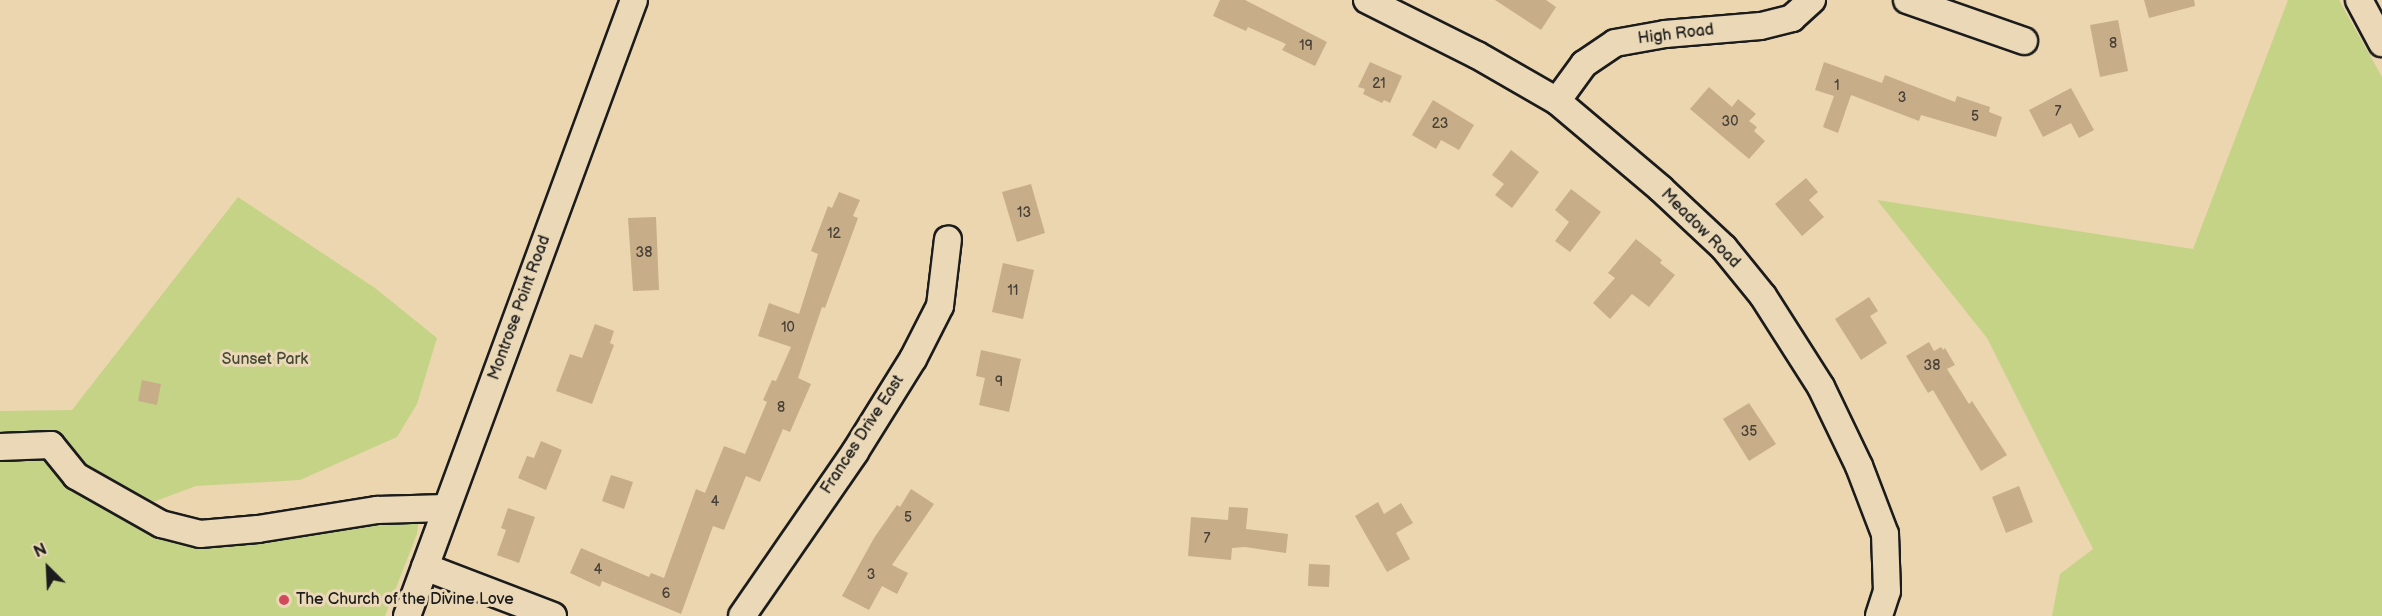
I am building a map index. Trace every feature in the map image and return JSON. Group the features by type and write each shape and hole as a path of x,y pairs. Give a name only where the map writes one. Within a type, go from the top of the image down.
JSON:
{"street":[{"name":"Montrose Point Road","path":"407,616 634,0"},
{"name":"Meadow Road","path":"1367,0 1477,56 1557,101 1661,189 1724,248 1763,296 1821,387 1859,466 1885,534 1887,591 1879,616"},
{"name":"High Road","path":"1557,101 1584,64 1615,43 1665,34 1761,26 1792,18 1812,0"},
{"path":"1907,0 2024,41"},
{"path":"2359,0 2382,43"},
{"name":"Frances Drive East","path":"742,616 855,452 913,359 940,306 948,239"},
{"path":"0,447 51,446 76,476 161,524 200,534 258,529 376,510 446,508"},
{"path":"425,567 553,616"}],"green space":[{"path":"2288,0 2339,0 2382,77 2382,616 2052,616 2060,574 2093,549 1987,338 1877,200 2193,249"},
{"name":"Sunset Park","path":"238,197 375,288 437,338 417,404 397,437 300,480 196,486 145,505 170,520 228,518 422,494 417,534 385,616 0,616 0,411 72,410"}],"building":[{"path":"1220,0 1245,0 1327,42 1315,66 1282,50 1286,44 1248,27 1246,31 1213,16"},
{"path":"1495,0 1546,0 1556,7 1541,30"},
{"path":"2144,0 2194,0 2195,6 2149,18"},
{"path":"2118,20 2128,71 2100,77 2090,25"},
{"path":"1370,62 1402,76 1390,103 1384,100 1382,103 1363,94 1365,89 1358,87"},
{"path":"1824,62 1882,83 1885,75 1955,102 1957,96 1990,107 1989,112 2002,117 1996,137 1921,115 1919,121 1851,95 1838,133 1823,127 1834,96 1815,90"},
{"path":"1709,87 1732,107 1738,99 1756,114 1749,121 1757,127 1754,131 1765,141 1749,159 1690,109"},
{"path":"2071,88 2094,130 2079,138 2071,123 2043,137 2029,110"},
{"path":"1433,100 1474,125 1459,150 1441,140 1436,149 1412,135"},
{"path":"1511,150 1539,172 1512,208 1495,195 1504,184 1492,175"},
{"path":"1806,178 1818,192 1809,200 1824,217 1802,236 1775,204"},
{"path":"1031,184 1045,233 1017,242 1002,192"},
{"path":"1571,189 1601,212 1570,252 1555,241 1569,222 1555,210"},
{"path":"839,192 860,200 853,216 858,218 825,308 822,307 798,378 811,384 790,432 783,429 760,482 746,476 724,530 713,526 681,614 602,581 600,587 570,573 581,548 649,577 651,573 664,578 696,489 705,493 724,446 745,454 767,402 763,400 772,380 776,381 791,347 758,336 769,303 799,314 818,254 811,251 828,206 832,208"},
{"path":"656,217 659,290 633,291 628,218"},
{"path":"1636,239 1662,260 1660,263 1675,275 1649,307 1632,294 1610,319 1593,303 1615,278 1608,273"},
{"path":"1003,263 1034,270 1023,319 992,312"},
{"path":"1869,297 1878,311 1870,316 1887,343 1861,360 1835,319"},
{"path":"595,324 614,331 610,343 614,345 592,404 556,391 570,354 582,358"},
{"path":"1929,342 1934,351 1941,347 1943,350 1945,348 1955,365 1947,369 1969,404 1972,401 2007,455 1981,471 1933,390 1928,393 1906,356"},
{"path":"981,350 1021,359 1009,412 979,405 985,378 976,376"},
{"path":"142,380 161,384 157,405 138,401"},
{"path":"1749,403 1776,444 1749,461 1723,419"},
{"path":"541,441 562,450 546,490 518,478 527,456 534,458"},
{"path":"611,475 633,482 624,509 602,501"},
{"path":"2019,486 2033,522 2006,533 1992,497"},
{"path":"911,489 934,504 892,565 908,573 897,594 882,586 869,610 842,596 874,538 897,505 900,507"},
{"path":"1378,502 1384,514 1401,503 1413,523 1396,533 1410,559 1387,572 1355,516"},
{"path":"1229,507 1248,508 1246,529 1288,534 1286,553 1245,547 1232,548 1231,560 1188,556 1191,517 1228,520"},
{"path":"508,508 535,517 519,563 497,555 506,530 501,528"},
{"path":"1309,564 1330,565 1329,587 1308,586"}],"place":[{"name":"The Church of the Divine Love","path":"284,600"}]}
